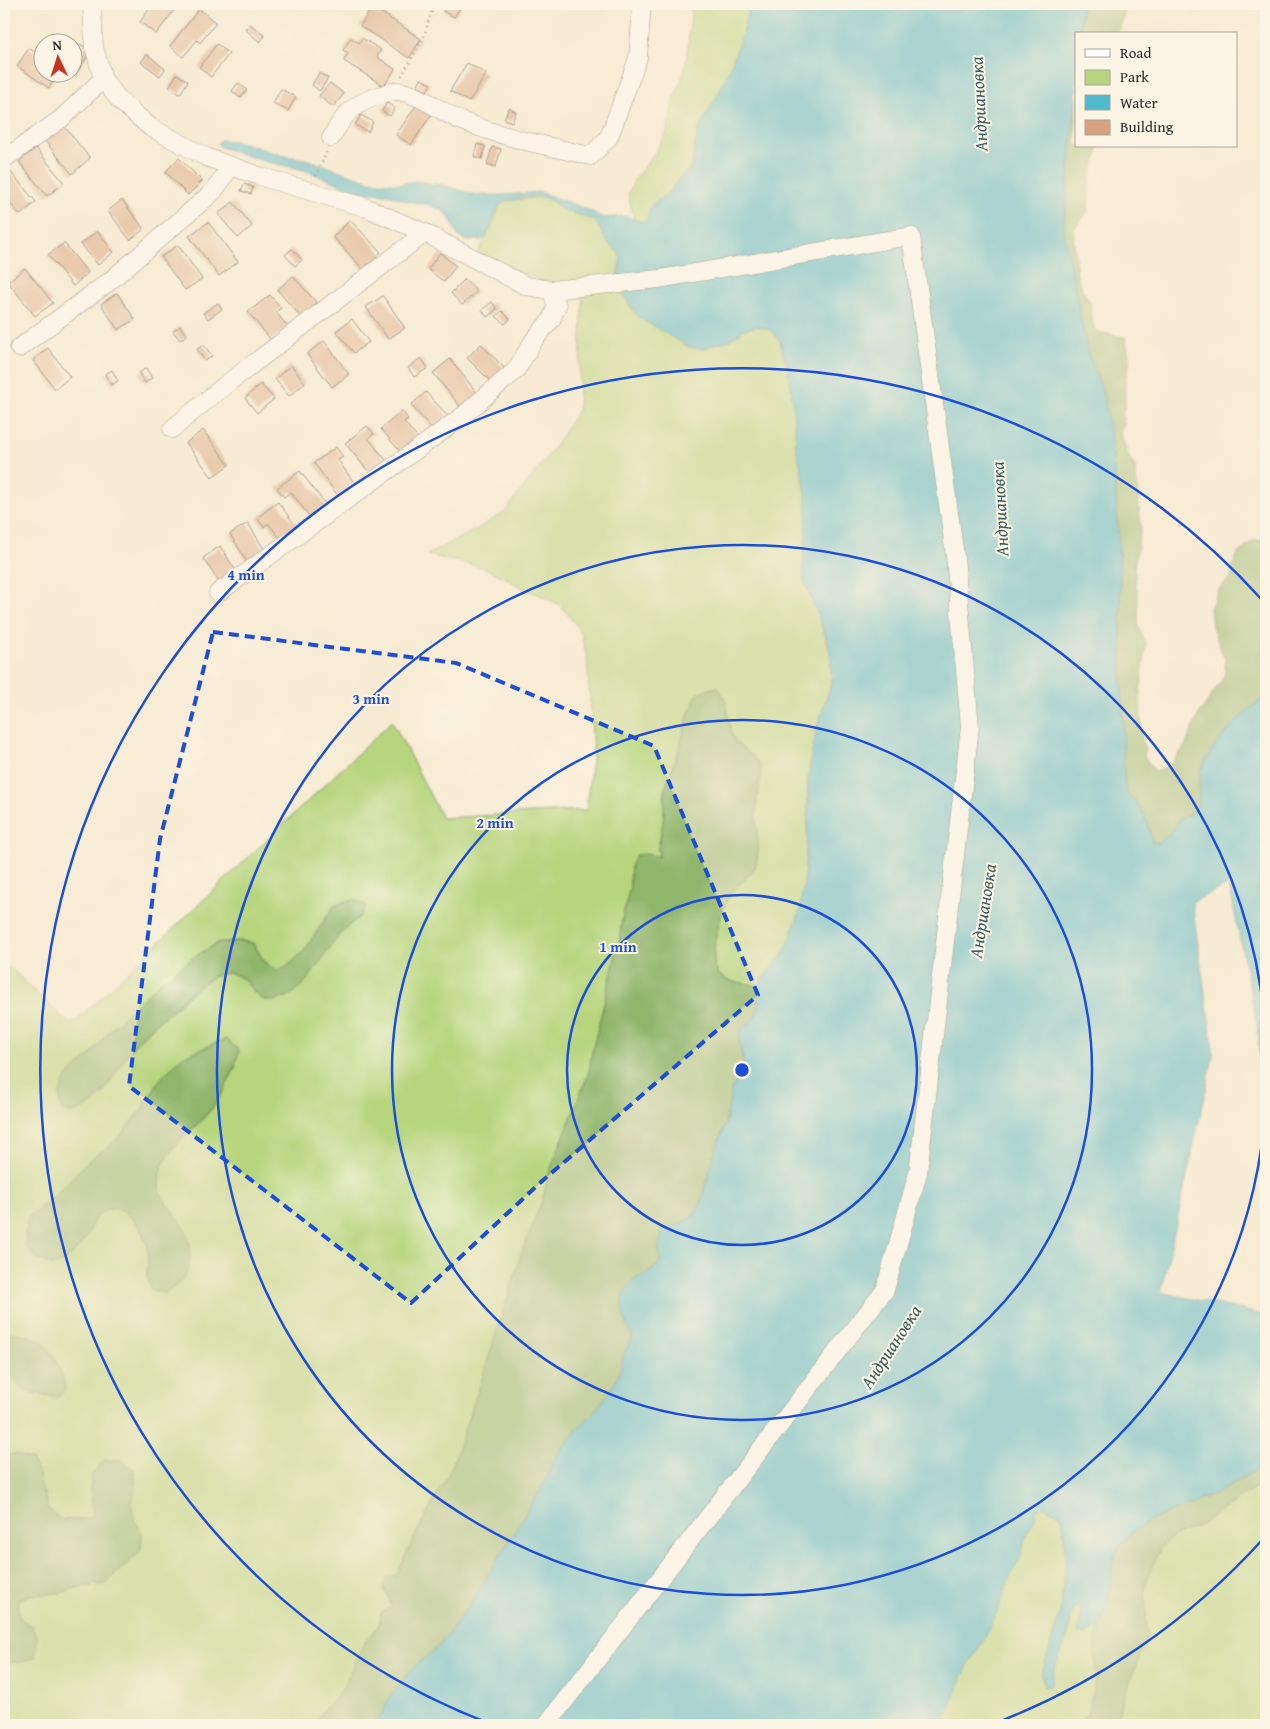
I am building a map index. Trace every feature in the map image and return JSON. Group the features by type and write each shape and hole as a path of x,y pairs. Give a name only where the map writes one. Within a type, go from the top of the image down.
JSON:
{"street":[{"path":"92,4 94,47 103,79 120,101 150,128 206,157 262,177 367,208 425,233 526,286 551,290 659,279 911,236 955,556 970,728 918,1173 885,1290 546,1725"},
{"path":"331,138 341,120 355,105 395,91 417,98 460,121 516,140 592,156 609,137 638,58 642,4"},
{"path":"4,159 61,119 103,79"},
{"path":"19,348 118,275 214,191 231,166"},
{"path":"172,429 224,386 425,233"},
{"path":"218,593 459,419 516,370 534,340 551,320 556,306 551,290"}],"path":[{"path":"395,91 424,36 434,4"},
{"path":"315,180 326,157"}],"highlighted area":[{"path":"213,632 456,663 654,746 758,995 541,1182 411,1303 129,1086 160,839"}],"green space":[{"path":"692,4 750,4 727,77 698,130 689,171 680,177 669,192 651,206 645,222 634,220 628,194 635,179 655,153 667,131 674,98 686,64"},
{"path":"1082,4 1127,4 1119,32 1080,32"},
{"path":"1075,110 1075,148 1099,148 1090,178 1088,211 1074,229 1077,276 1090,302 1091,317 1095,331 1125,337 1130,360 1125,381 1125,406 1122,413 1124,425 1120,432 1129,457 1135,467 1141,527 1134,568 1138,597 1138,626 1146,644 1140,693 1142,740 1145,750 1144,756 1154,770 1158,771 1170,765 1185,746 1199,714 1222,680 1225,673 1225,659 1212,627 1210,608 1219,589 1231,577 1238,553 1252,542 1266,538 1266,697 1240,718 1215,746 1201,770 1196,807 1192,813 1179,819 1176,826 1158,843 1152,842 1148,824 1136,802 1126,793 1124,778 1118,529 1112,445 1104,396 1087,350 1063,229"},
{"path":"541,197 552,201 564,210 595,220 607,242 619,253 621,259 616,278 622,293 638,317 689,347 704,349 730,340 743,330 757,326 771,330 780,341 789,373 796,445 805,486 807,515 803,566 809,594 830,651 832,681 818,723 810,766 804,882 800,910 788,946 757,986 731,981 718,973 714,956 717,932 723,909 731,892 752,872 756,864 758,845 756,812 760,772 757,761 738,745 733,738 722,693 718,687 708,689 697,694 665,788 664,817 658,848 659,858 647,854 629,875 630,887 622,919 619,943 592,1052 589,1072 550,1171 542,1201 521,1255 451,1469 408,1550 397,1575 383,1587 389,1597 391,1607 381,1613 377,1628 363,1645 341,1691 324,1710 316,1725 4,1725 4,1663 22,1662 33,1627 19,1617 17,1600 31,1595 61,1593 75,1588 105,1584 141,1551 142,1534 134,1519 131,1503 136,1488 90,1488 93,1517 77,1520 60,1520 47,1508 44,1492 16,1454 4,1455 4,1365 11,1376 27,1392 49,1396 63,1377 49,1349 38,1340 4,1332 4,967 8,967 15,972 68,1023 76,1021 392,721 442,818 586,810 593,751 587,657 581,633 575,623 560,605 526,590 504,577 482,567 427,555 505,512 556,445 578,409 583,298 477,255 494,222 499,206 505,201","holes":["328,914 361,916 349,925 335,940 310,975 295,991 285,998 253,992 244,980 234,974 224,973 214,977 194,990 138,1042 123,1060 97,1100 88,1107 70,1114 81,1064 89,1057 111,1029 167,977 207,949 218,943 230,941 253,943 265,963 276,970 293,961 307,948","226,1039 236,1066 213,1107 177,1144 169,1155 159,1178 160,1191 164,1202 187,1234 147,1276 148,1247 143,1234 135,1221 123,1210 108,1209 95,1217 78,1248 67,1260 53,1266 41,1206 53,1198 95,1155 109,1147 121,1135 182,1057"]},
{"path":"718,687 724,699 733,737 738,745 757,761 760,768 760,776 756,812 758,845 756,863 752,872 732,892 724,909 715,944 715,966 721,977 730,981 757,986 758,1003 756,1015 740,1030 742,1070 732,1088 725,1125 718,1142 701,1202 694,1216 680,1224 659,1247 660,1263 650,1272 636,1279 629,1287 623,1301 623,1308 626,1322 633,1337 624,1354 614,1385 595,1411 562,1448 553,1462 547,1479 478,1592 448,1635 437,1648 413,1668 389,1698 382,1714 372,1725 316,1725 324,1710 341,1691 363,1645 377,1628 381,1613 391,1607 389,1597 383,1587 387,1577 397,1575 408,1550 451,1469 521,1255 542,1201 550,1171 589,1072 592,1052 619,943 622,919 630,887 631,864 636,855 647,854 659,857 658,848 664,817 665,788 689,713 697,694"},
{"path":"355,900 366,906 363,911 343,931 304,984 294,992 284,998 267,1001 259,997 246,981 231,973 215,976 207,980 141,1037 97,1098 86,1107 74,1112 61,1111 60,1092 65,1080 72,1071 89,1057 111,1029 158,984 197,955 218,943 241,941 253,943 265,963 276,970 287,967 304,951 334,906"},
{"path":"226,1039 239,1050 229,1080 212,1108 169,1154 160,1173 160,1191 163,1198 183,1226 189,1240 189,1264 184,1278 166,1293 151,1290 147,1276 148,1247 135,1221 123,1210 108,1209 95,1217 89,1233 67,1260 53,1266 37,1259 26,1248 25,1233 28,1217 53,1198 84,1165 95,1155 109,1147 121,1135 143,1108 160,1079 182,1057"},
{"path":"4,1332 35,1338 51,1353 66,1388 58,1397 27,1392 18,1386 4,1365"},
{"path":"16,1454 32,1460 39,1475 47,1508 61,1520 93,1517 90,1488 92,1474 104,1460 122,1460 134,1470 136,1488 131,1503 134,1519 142,1534 141,1551 105,1584 75,1588 61,1593 31,1595 18,1600 19,1617 36,1634 35,1658 22,1662 4,1663 4,1455"},
{"path":"1266,1464 1266,1482 1200,1525 1178,1534 1161,1546 1146,1581 1147,1636 1116,1718 1111,1725 1080,1725 1088,1712 1097,1677 1095,1655 1097,1635 1108,1602 1113,1560 1118,1549 1132,1532 1152,1520 1213,1495"},
{"path":"1266,1482 1266,1725 1111,1725 1116,1718 1147,1636 1146,1581 1161,1546 1178,1534 1200,1525"},
{"path":"1043,1506 1060,1515 1063,1521 1066,1561 1060,1613 1042,1673 1044,1687 1051,1686 1056,1661 1068,1636 1073,1611 1079,1605 1081,1612 1079,1619 1085,1635 1100,1625 1095,1655 1097,1677 1088,1712 1080,1725 943,1725 963,1675 990,1628 1009,1579 1019,1561 1027,1533 1035,1517 1036,1509"}],"water":[{"name":"Андриановка","path":"750,4 1082,4 1080,32 1075,32 1075,110 1063,229 1087,350 1104,396 1112,445 1118,529 1124,778 1126,793 1142,811 1148,824 1152,842 1158,843 1176,826 1179,819 1193,812 1198,802 1201,770 1209,755 1240,718 1266,697 1266,1174 1258,1031 1229,884 1192,902 1214,1054 1161,1292 1266,1315 1266,1464 1213,1495 1201,1499 1192,1505 1161,1515 1132,1532 1118,1549 1113,1560 1108,1602 1100,1625 1085,1635 1078,1633 1081,1612 1079,1605 1073,1611 1065,1644 1054,1669 1051,1686 1044,1687 1042,1673 1060,1613 1066,1561 1063,1521 1060,1515 1043,1506 1036,1509 1035,1517 1027,1533 1019,1561 1009,1579 986,1635 963,1675 943,1725 372,1725 382,1714 389,1698 413,1668 437,1648 448,1635 478,1592 547,1479 553,1462 562,1448 595,1411 614,1385 624,1354 633,1337 626,1322 623,1308 623,1301 628,1287 634,1280 650,1272 660,1263 659,1247 663,1232 694,1216 701,1202 718,1142 725,1125 732,1088 742,1070 740,1030 756,1015 758,1003 757,986 788,946 800,910 808,823 808,781 818,723 832,681 830,651 804,581 803,566 807,515 805,486 796,445 789,373 780,341 771,330 757,326 743,330 730,340 704,349 689,347 638,317 617,284 621,259 619,253 607,242 595,220 561,209 557,204 546,198 523,198 505,201 499,206 486,237 481,240 468,241 458,236 448,215 427,204 407,201 391,195 358,191 304,170 267,162 220,147 217,143 221,140 237,141 285,156 306,159 370,181 399,184 415,181 443,185 476,195 540,192 589,210 603,218 624,216 645,222 651,206 669,192 680,177 689,171 698,130 727,77"}],"building":[{"path":"153,4 179,4 156,34 140,22"},
{"path":"447,4 463,4 454,17 443,11"},
{"path":"373,7 421,39 409,58 360,26"},
{"path":"199,9 216,23 200,43 197,40 183,57 170,46"},
{"path":"250,24 265,36 260,42 245,29"},
{"path":"351,38 359,43 362,38 381,50 377,57 395,69 384,86 344,61 348,53 343,50"},
{"path":"217,44 229,54 211,77 199,67"},
{"path":"82,45 91,51 82,64"},
{"path":"29,48 32,50 32,76 17,66"},
{"path":"147,54 165,69 160,76 141,62"},
{"path":"467,63 486,74 469,102 450,91"},
{"path":"319,73 328,78 320,91 312,85"},
{"path":"177,74 188,81 180,94 169,87"},
{"path":"421,79 431,84 427,91 417,86"},
{"path":"40,82 53,82 49,88"},
{"path":"238,83 247,90 240,98 232,91"},
{"path":"330,83 344,94 333,107 319,96"},
{"path":"281,89 296,97 288,111 273,103"},
{"path":"387,103 395,108 390,116 382,111"},
{"path":"417,104 432,114 411,145 396,135"},
{"path":"509,108 516,112 512,122 504,119"},
{"path":"361,115 373,122 368,132 355,125"},
{"path":"63,125 90,158 72,174 45,141"},
{"path":"477,144 485,146 482,159 474,157"},
{"path":"492,147 501,149 496,167 487,164"},
{"path":"36,148 64,183 47,196 19,162"},
{"path":"179,158 202,181 188,195 165,172"},
{"path":"9,170 36,202 20,215 4,196 4,174"},
{"path":"244,184 253,187 251,194 241,191"},
{"path":"122,200 144,229 130,240 108,211"},
{"path":"233,202 252,226 238,238 218,214"},
{"path":"350,220 381,252 363,269 333,237"},
{"path":"208,222 238,262 219,276 189,236"},
{"path":"97,231 114,252 98,265 81,244"},
{"path":"64,243 88,273 73,286 48,255"},
{"path":"178,245 202,279 185,290 161,257"},
{"path":"292,249 302,260 295,266 285,255"},
{"path":"440,253 456,266 444,282 428,269"},
{"path":"25,268 53,303 35,316 8,282"},
{"path":"293,276 317,303 301,317 277,290"},
{"path":"465,279 477,292 462,305 451,293"},
{"path":"117,293 135,319 118,330 101,304"},
{"path":"270,295 281,308 276,312 288,327 271,340 248,312"},
{"path":"383,296 405,328 388,339 366,307"},
{"path":"492,302 497,309 487,317 482,310"},
{"path":"218,303 222,309 208,319 203,313"},
{"path":"502,311 510,319 505,324 496,316"},
{"path":"352,319 369,342 354,353 336,331"},
{"path":"180,326 187,335 180,340 173,331"},
{"path":"324,341 349,374 332,387 307,354"},
{"path":"481,344 508,372 494,385 467,358"},
{"path":"204,345 212,356 205,361 197,349"},
{"path":"48,348 70,377 55,389 33,360"},
{"path":"421,358 428,368 414,377 408,368"},
{"path":"450,359 481,398 464,411 433,373"},
{"path":"291,365 305,383 289,396 275,379"},
{"path":"146,368 152,378 145,383 139,373"},
{"path":"112,370 118,381 111,385 105,374"},
{"path":"261,384 274,399 257,413 245,398"},
{"path":"426,392 451,420 436,433 411,405"},
{"path":"402,411 408,419 404,422 421,442 404,456 381,429"},
{"path":"367,426 374,434 368,438 389,464 373,477 345,443"},
{"path":"203,430 229,465 212,477 186,443"},
{"path":"336,447 343,457 338,460 358,488 341,500 314,463"},
{"path":"300,471 329,509 313,521 291,492 284,497 277,488"},
{"path":"278,502 299,530 283,542 268,523 264,527 257,518"},
{"path":"248,523 267,554 249,565 230,534"},
{"path":"220,546 238,574 221,585 203,558"}]}
